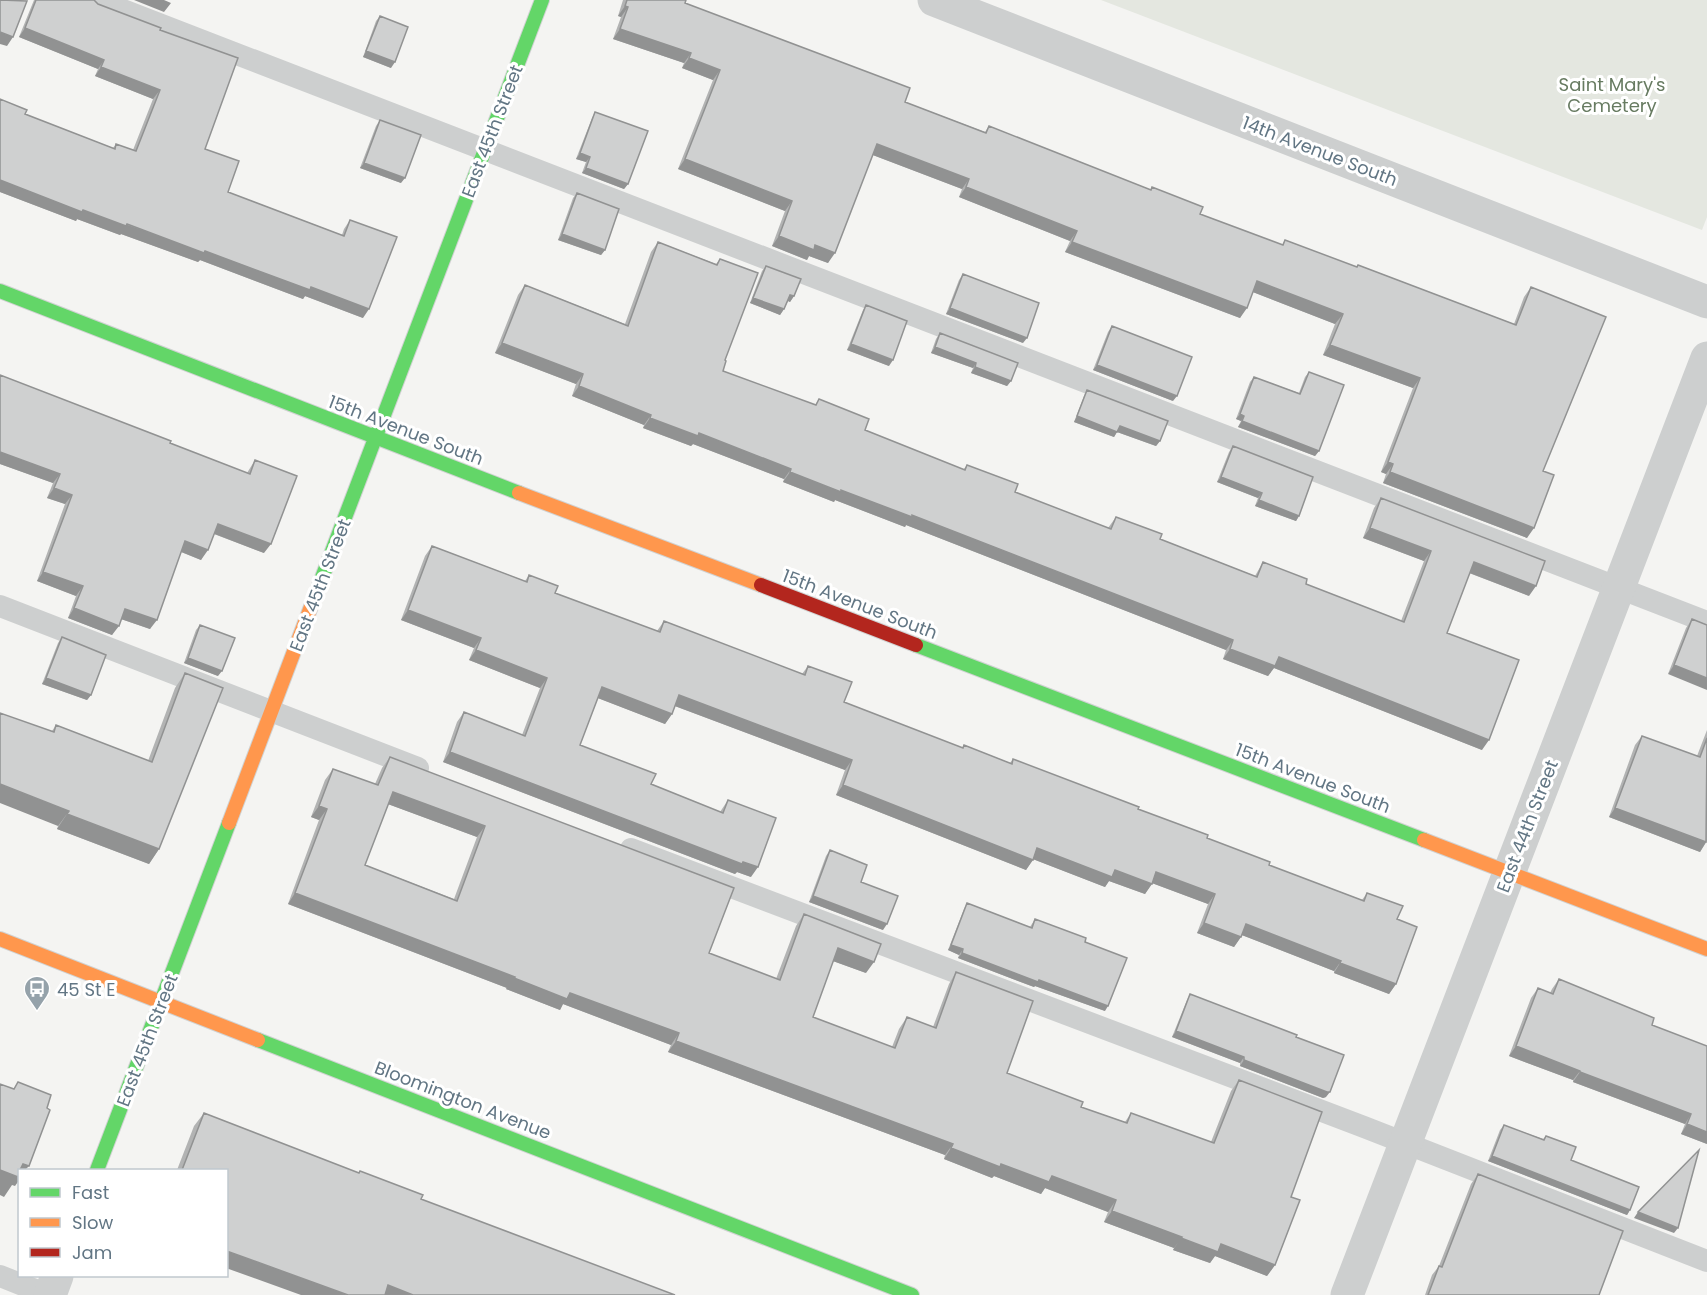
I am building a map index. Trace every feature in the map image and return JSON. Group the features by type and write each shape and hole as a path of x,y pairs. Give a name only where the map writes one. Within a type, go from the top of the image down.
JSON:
{"street":[{"name":"East 45th Street","path":"97,1169 542,0"},
{"name":"14th Avenue South","path":"934,0 1707,302"},
{"name":"15th Avenue South","path":"0,291 1707,949"},
{"name":"East 44th Street","path":"1347,1295 1707,358"},
{"name":"Bloomington Avenue","path":"0,939 912,1295"},
{"path":"49,1295 56,1277"}],"lane":[{"path":"97,0 1707,622"},
{"path":"0,606 441,776"},
{"path":"608,840 1406,1143 1707,1261"},
{"path":"0,1276 49,1295"}],"green space":[{"name":"Saint Mary's Cemetery","path":"1101,0 1707,0 1707,217 1702,230"}],"building":[{"path":"0,0 27,1 13,37 0,32"},
{"path":"36,0 94,0 98,4 161,28 160,30 238,58 205,149 239,161 228,192 344,236 350,220 397,237 369,309 205,251 204,253 127,224 126,226 83,210 82,212 0,180 0,99 27,110 25,114 115,149 116,144 136,151 160,90 101,67 104,60 25,28"},
{"path":"627,0 686,0 685,3 910,88 905,102 986,133 989,126 1151,190 1152,187 1203,207 1200,214 1283,245 1285,240 1357,267 1358,265 1516,325 1531,287 1606,317 1543,471 1554,475 1534,528 1390,472 1393,464 1388,462 1420,378 1330,345 1343,314 1257,281 1247,308 1072,242 1077,231 966,187 969,179 877,144 835,253 815,245 814,250 779,236 792,201 685,159 720,70 689,58 691,53 620,29 628,7 625,6"},
{"path":"380,16 408,27 395,62 366,51"},
{"path":"595,112 648,131 628,184 586,168 590,157 580,153"},
{"path":"380,120 421,135 405,178 364,163"},
{"path":"577,193 619,209 605,250 562,234"},
{"path":"658,242 717,265 720,259 758,273 725,360 723,371 816,405 819,399 869,419 865,430 965,470 967,465 1018,484 1015,492 1111,529 1116,517 1162,534 1160,539 1257,577 1263,562 1307,579 1306,584 1404,622 1431,551 1370,528 1381,498 1545,561 1536,586 1474,562 1447,633 1519,660 1489,740 1279,657 1275,666 1230,649 1233,640 912,515 912,517 841,490 841,492 790,472 791,469 699,433 698,436 650,418 651,415 579,386 583,374 502,343 525,285 628,326"},
{"path":"766,266 801,279 794,296 790,295 784,309 753,298"},
{"path":"963,274 1039,303 1027,338 950,308"},
{"path":"866,305 907,321 893,360 851,344"},
{"path":"1112,326 1192,357 1177,396 1097,365"},
{"path":"940,333 1018,363 1011,381 975,367 976,363 935,347"},
{"path":"1309,372 1344,385 1319,451 1242,421 1244,416 1240,414 1254,377 1300,394"},
{"path":"0,375 250,474 255,460 297,476 271,544 218,524 208,550 185,541 157,620 125,609 119,626 74,608 83,586 43,572 72,495 54,488 60,474 0,452"},
{"path":"1087,390 1168,421 1160,441 1120,426 1117,432 1077,416"},
{"path":"1233,446 1313,477 1299,516 1259,500 1262,493 1221,477"},
{"path":"432,546 527,582 529,575 558,586 555,593 660,632 664,621 805,675 808,666 852,682 844,702 963,748 964,745 1012,764 1013,759 1139,807 1138,809 1208,835 1207,838 1270,862 1269,865 1364,901 1367,893 1403,906 1397,919 1417,927 1396,984 1246,924 1241,937 1204,923 1215,894 1156,872 1152,884 1115,870 1112,877 1037,848 1033,860 843,785 852,760 679,695 672,714 602,687 580,745 656,774 651,784 723,813 728,800 776,818 758,867 743,862 742,864 450,752 464,712 525,736 547,678 476,650 481,638 408,610"},
{"path":"1692,619 1707,625 1707,678 1674,665"},
{"path":"200,625 235,638 222,671 188,658"},
{"path":"62,637 106,655 91,695 46,678"},
{"path":"185,673 223,688 159,849 67,814 69,811 0,784 0,713 54,732 56,725 152,762"},
{"path":"1642,736 1700,757 1707,738 1706,842 1615,808"},
{"path":"390,757 734,888 709,953 780,980 804,914 881,944 874,962 838,948 813,1017 895,1048 907,1017 936,1028 956,972 1033,1001 1007,1073 1083,1102 1081,1107 1127,1123 1131,1113 1214,1143 1239,1080 1322,1112 1291,1197 1300,1200 1275,1265 1221,1244 1218,1252 1181,1238 1112,1211 1116,1200 1052,1176 1049,1182 1001,1164 1000,1167 951,1148 953,1144 676,1041 679,1033 570,993 567,999 295,893 327,809 319,806 333,769 378,785","holes":["393,792 485,826 457,901 365,865"]},
{"path":"830,850 867,865 861,882 898,896 887,924 813,896"},
{"path":"967,903 1032,928 1035,919 1086,938 1085,942 1127,958 1108,1006 962,953 963,949 951,945"},
{"path":"1559,979 1654,1018 1652,1025 1707,1046 1707,1132 1687,1124 1691,1114 1516,1046 1538,988 1553,994"},
{"path":"1190,994 1344,1055 1330,1092 1244,1060 1244,1057 1176,1031"},
{"path":"18,1082 51,1095 47,1108 50,1110 29,1166 23,1164 18,1169 18,1177 0,1170 0,1084 14,1089"},
{"path":"204,1113 359,1173 360,1171 423,1195 421,1199 675,1295 413,1295 388,1285 385,1295 348,1295 228,1251 228,1169 182,1169"},
{"path":"1504,1125 1544,1140 1546,1136 1576,1147 1571,1160 1639,1187 1630,1210 1492,1156"},
{"path":"1699,1150 1678,1228 1638,1212"},
{"path":"1478,1174 1623,1231 1599,1295 1428,1295 1439,1266 1442,1267"}],"traffic: fast":[{"path":"312,604 542,0"},
{"path":"0,291 519,493"},
{"path":"916,645 1424,840"},
{"path":"97,1169 229,823"},
{"path":"258,1040 912,1295"}],"traffic: slow":[{"path":"519,493 761,585"},
{"path":"229,823 312,604"},
{"path":"1424,840 1707,949"},
{"path":"0,939 258,1040"}],"traffic: jam":[{"path":"761,585 916,645"}],"place":[{"name":"45 St E","path":"37,1012"}]}
